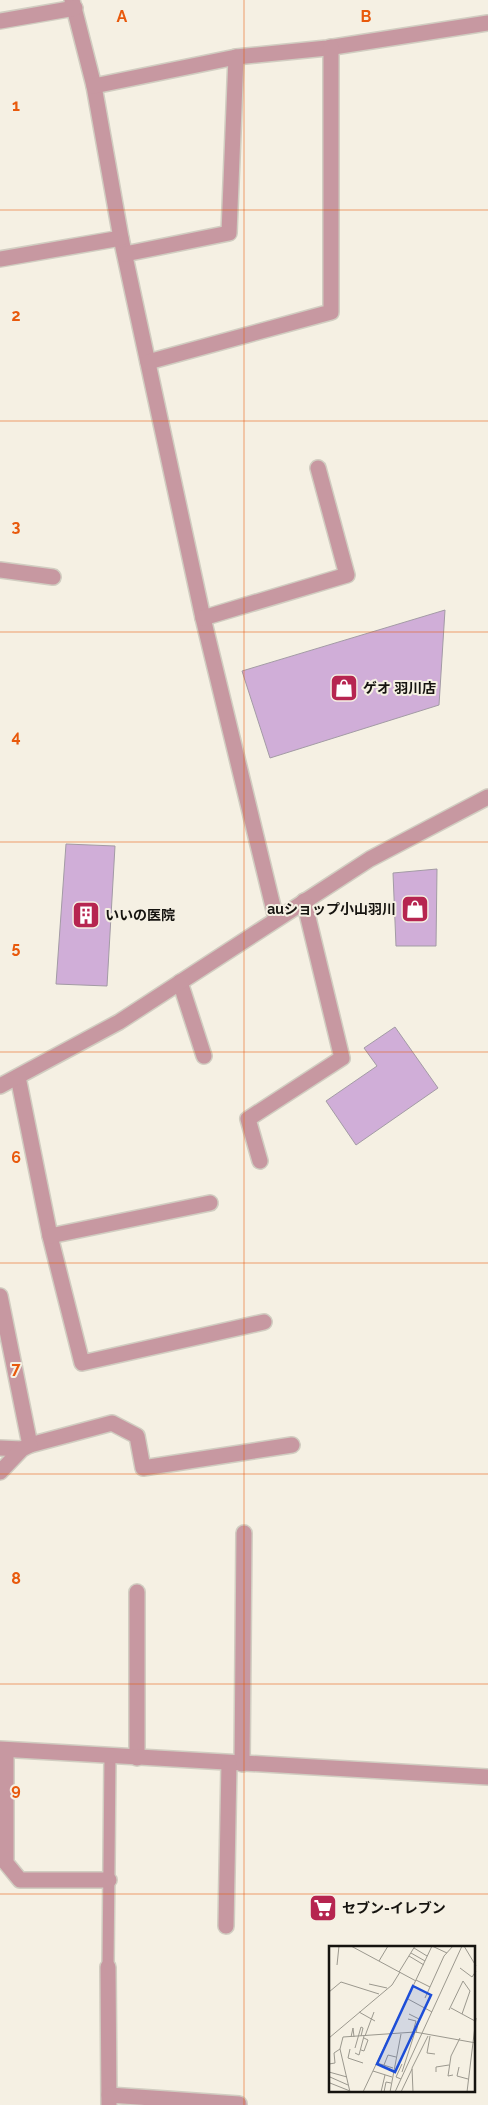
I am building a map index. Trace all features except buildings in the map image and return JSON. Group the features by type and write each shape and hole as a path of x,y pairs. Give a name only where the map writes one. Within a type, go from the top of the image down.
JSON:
{"street":[{"path":"0,22 74,4 94,86 121,238 203,618 276,919"},
{"path":"94,86 236,57 331,47 488,23"},
{"path":"148,362 331,312 331,47"},
{"path":"125,254 229,233 236,57"},
{"path":"0,259 121,238"},
{"path":"203,618 347,575 318,468"},
{"path":"0,570 53,577"},
{"path":"0,1086 118,1022 370,859 488,797"},
{"path":"260,1161 248,1119 342,1058 304,901"},
{"path":"180,982 204,1056"},
{"path":"18,1077 50,1236 82,1363 264,1322"},
{"path":"50,1236 210,1203"},
{"path":"0,1296 3,1325 26,1447"},
{"path":"0,1448 26,1447 112,1423 137,1436 143,1468 292,1445"},
{"path":"0,1472 26,1447"},
{"path":"226,1926 236,1763 244,1533"},
{"path":"137,1592 138,1758"},
{"path":"109,1880 20,1880 6,1863 3,1750 488,1777"},
{"path":"108,1967 109,2100 239,2104"}],"lane":[{"path":"108,1967 110,1757"}],"place":[{"name":"ゲオ 羽川店","path":"344,688"},
{"name":"auショップ小山羽川","path":"415,909"},
{"name":"いいの医院","path":"86,915"},
{"name":"セブン-イレブン","path":"323,1908"}]}
